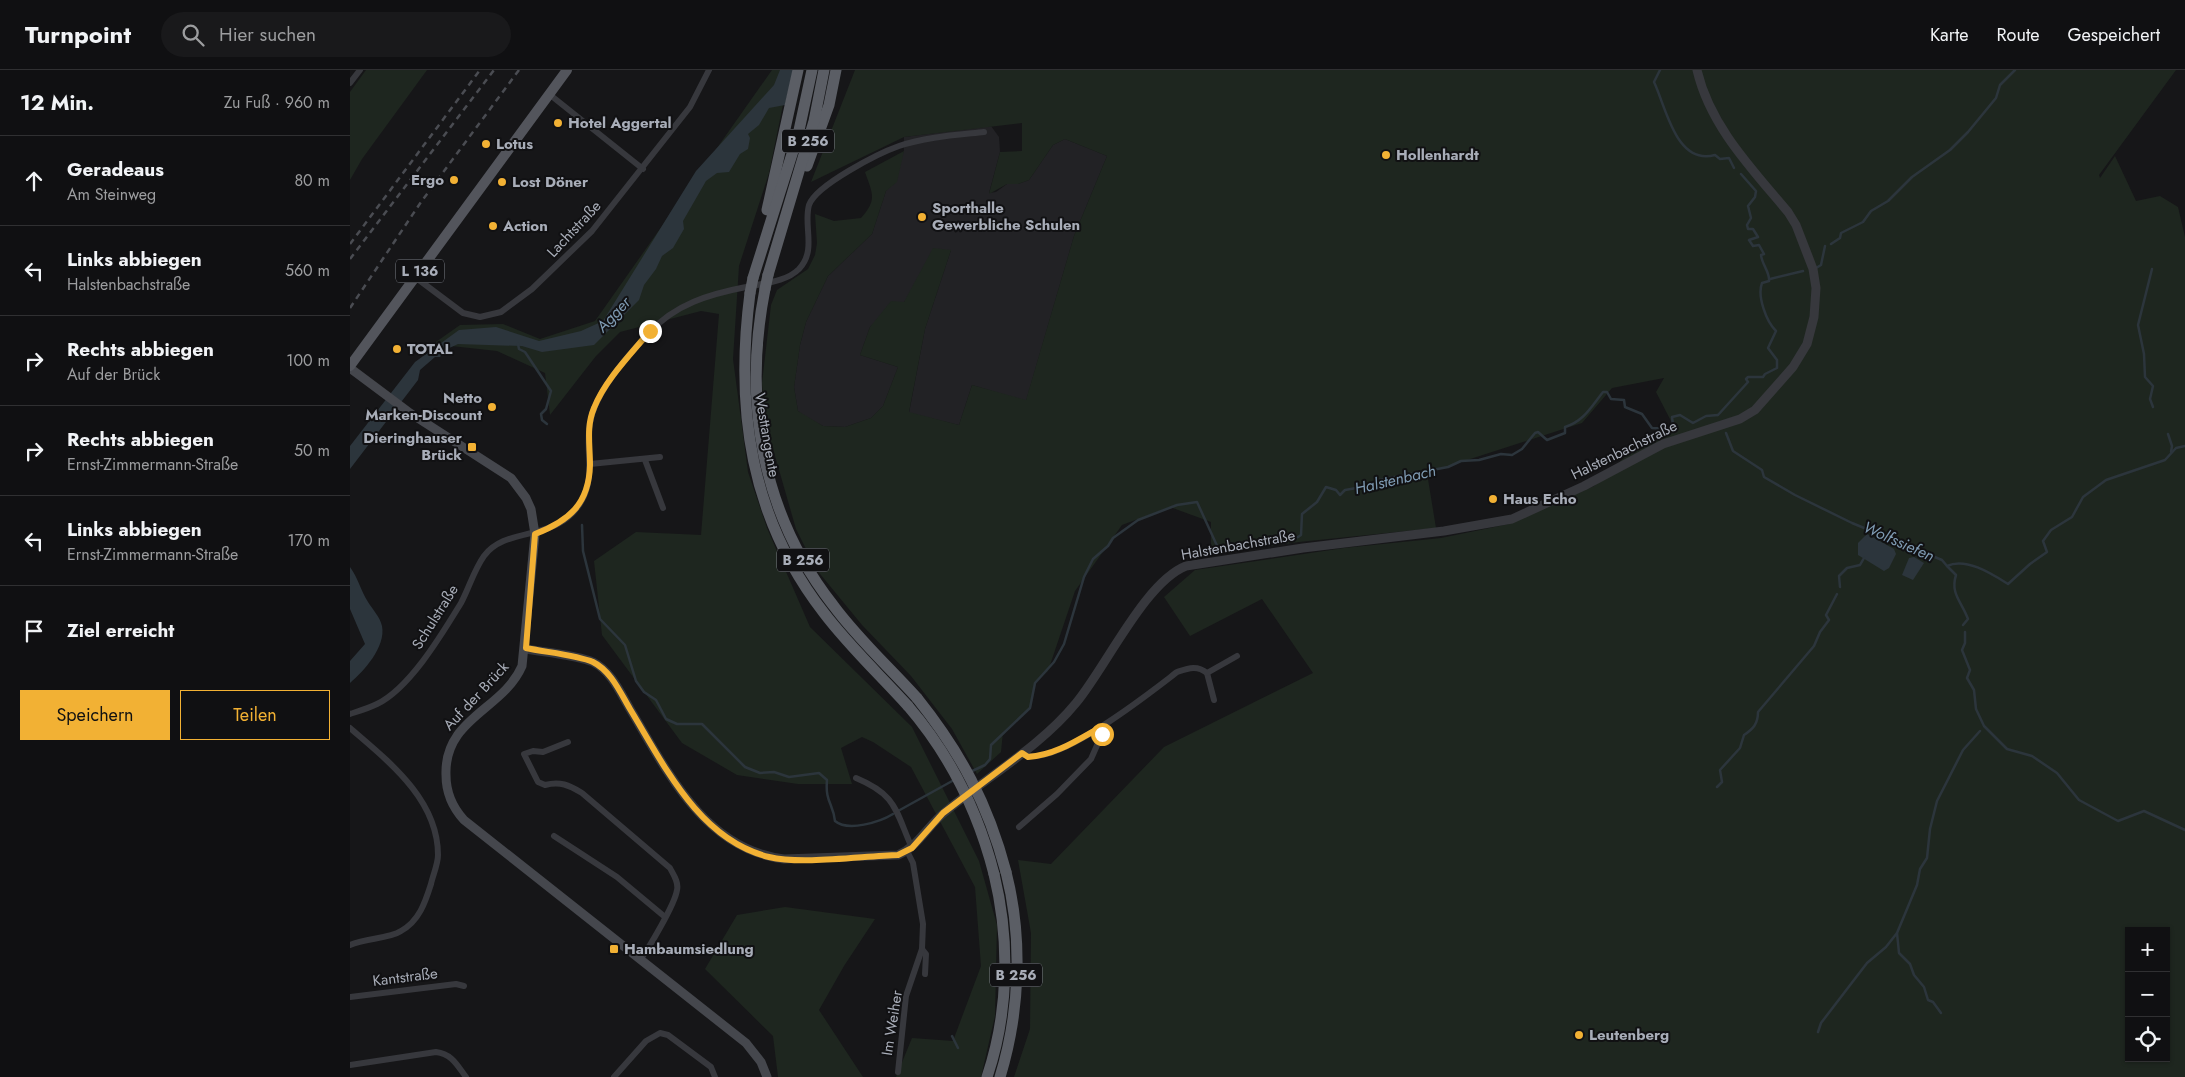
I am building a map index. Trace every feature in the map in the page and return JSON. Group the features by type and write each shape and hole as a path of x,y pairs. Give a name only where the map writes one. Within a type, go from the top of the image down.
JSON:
{"highway":[{"name":"B 256","path":"766,236 765,216 786,130 798,70"},
{"name":"Westtangente","path":"812,70 798,135 750,293 743,365 746,422 757,476 775,529 790,562 822,612 912,702"},
{"name":"B 256","path":"793,188 820,92 824,70"},
{"name":"B 256","path":"793,188 803,176 816,143 828,105 836,70"},
{"name":"Westtangente","path":"793,188 768,275 757,327 755,360 756,413 767,470 787,530 801,557 831,603 912,702"},
{"name":"B 256","path":"912,702 947,737 977,789 989,815 1000,873 1015,929 1016,989 1012,1026 1000,1077"},
{"name":"B 256","path":"987,1077 1000,1020 1005,972 1000,873"}],"main road":[{"name":"L 136","path":"350,367 567,70"},
{"name":"Auf der Brück","path":"350,367 410,413 511,478 526,498 534,521 535,534 526,648 522,666 513,682 460,731 452,741 446,761 448,793 458,813 464,820 746,1043 761,1062 767,1077"}],"street":[{"path":"350,83 360,70"},
{"name":"Lachtstraße","path":"415,277 462,313 480,317 501,312 532,289 592,230 643,168 690,106 709,70"},
{"name":"Halstenbachstraße","path":"909,850 943,813 1047,733 1076,703 1155,590 1174,571 1186,566 1294,549 1444,531 1512,519 1584,486 1663,444 1740,419 1755,410 1793,366 1807,344 1816,302 1813,269 1796,225 1788,212 1728,140 1706,98 1697,70"},
{"path":"549,94 643,168"},
{"name":"Schulstraße","path":"350,714 378,704 410,678 461,602 484,556 496,544 510,538 535,534 562,522 573,513 582,501 586,488 590,464 590,422 598,398 640,343 667,316 697,300 784,279 798,270 809,251 809,206 818,192 832,181 899,146 984,132"},
{"path":"590,464 660,457"},
{"path":"645,460 664,508"},
{"path":"526,648 592,662 604,670 612,678 676,786 700,813 738,845 769,857 784,859 898,855 909,850"},
{"path":"1207,673 1237,656"},
{"path":"1022,753 1028,757 1043,756 1066,748 1099,728 1177,672 1190,667 1201,668 1207,673 1214,700"},
{"path":"350,728 400,772 426,808 436,832 438,856 425,903 414,921 400,932 359,941 350,945"},
{"path":"1019,827 1057,794 1091,759 1102,734 1099,728"},
{"path":"568,742 543,752 532,751 524,754 538,782 545,785 556,782 570,786 582,793 670,868 675,878 678,890 648,949 640,960"},
{"name":"Im Weiher","path":"856,778 876,786 892,801 913,863 923,924 922,949 906,996 898,1072"},
{"path":"554,836 617,877 665,917"},
{"name":"Im Weiher","path":"922,949 926,954 925,974"},
{"name":"Kantstraße","path":"350,997 456,984 464,986"},
{"path":"614,1077 646,1041 660,1033 668,1035 711,1067 714,1077"},
{"path":"350,1065 436,1052 450,1056 466,1077"}],"shaded area":[{"path":"366,70 427,70 362,159 350,180 350,92"},
{"path":"772,70 781,70 785,95 769,173 739,266 733,359 748,472 767,528 810,627 912,727 979,861 997,925 995,1016 981,1077 896,1077 912,1038 953,1041 981,966 975,887 911,767 862,737 841,748 852,784 798,784 737,775 682,743 602,635 594,561 636,532 701,535 719,314 701,311 620,332 596,356 550,415 545,373 497,351 433,344 460,325 503,324 540,339 595,321"},
{"path":"855,70 2176,70 2099,175 2100,178 2115,156 2136,201 2160,196 2178,207 2185,237 2185,1077 1014,1077 1030,1029 1031,933 1018,860 1051,864 1164,747 1313,673 1262,599 1190,636 1164,597 1195,570 1344,548 1441,538 1509,524 1594,486 1643,440 1672,423 1656,392 1664,378 1612,388 1582,423 1427,473 1436,528 1299,542 1211,555 1211,522 1170,507 1122,525 1075,591 1048,671 1034,684 1031,708 1003,732 1001,752 977,774 952,729 911,676 862,625 816,569 796,529 765,421 762,383 771,305 777,290 808,269 815,255 817,243 815,214 834,221 861,218 872,201 865,172 904,151 897,182 886,191 872,234 828,276 806,322 800,345 794,387 798,411 823,426 845,427 871,418 883,406 898,367 860,355 870,327 891,301 904,302 933,248 951,250 925,329 909,412 959,425 972,385 1026,400 1074,236 1107,156 1065,139 1053,145 1029,180 1018,184 1007,184 989,194 1000,152 1022,151 1022,123 904,137 811,182"},
{"path":"991,126 999,137 1000,152 989,193 996,192 1007,184 1018,184 1029,180 1053,145 1065,139 1107,156 1074,236 1026,401 972,385 959,425 909,413 925,329 951,250 904,302 870,327 860,355 898,367 883,406 871,418 845,427 823,426 803,415 798,411 794,387 800,345 806,322 828,276 872,234 886,191 904,151 904,137"},
{"path":"785,907 875,919 844,966 819,1010 863,1077 778,1077 773,1036 705,969 737,915"}],"water":[{"name":"Agger","path":"780,70 793,70 785,105 769,108 759,125 748,134 750,138 748,149 740,154 729,172 717,173 706,181 683,221 684,229 673,248 662,256 656,269 644,285 639,300 594,345 542,352 522,346 458,344 445,350 440,357 435,357 420,370 418,380 350,469 350,446 415,362 459,330 496,327 539,341 581,331 603,321 696,171 774,85"},
{"path":"1867,534 1894,549 1896,554 1889,568 1884,571 1858,555 1858,543"},
{"path":"1914,557 1924,563 1913,580 1902,575 1909,558"},
{"path":"350,567 380,620 382,634 381,642 373,658 350,683 350,661 365,644 350,609"}],"waterway":[{"path":"1660,70 1654,82 1668,119 1682,143 1691,152 1702,156 1715,155 1720,159 1729,158 1734,168"},
{"path":"1831,244 1840,238 1841,233 1863,222 1871,211 1888,201 1912,177 1950,150 1968,132 1996,98 2000,85 2015,70"},
{"path":"1718,415 1748,382 1746,379 1748,377 1763,377 1777,368 1777,360 1768,348 1776,331 1766,315 1761,295 1762,283 1769,281 1761,255 1764,254 1759,245 1753,246 1749,240 1758,237 1753,229 1748,229 1747,225 1751,218 1748,206 1755,197 1756,191 1741,174"},
{"path":"1816,268 1821,265 1825,246"},
{"path":"2152,269 2138,325 2144,354 2145,377 2153,386 2150,399 2153,407"},
{"path":"1770,279 1803,271"},
{"name":"Halstenbach","path":"518,344 519,349 525,352 551,391 546,409 541,414 542,420 547,424"},
{"name":"Halstenbach","path":"970,772 985,765 990,759 991,745 1030,708 1035,683 1054,662 1064,644 1084,577 1093,559 1108,546 1113,538 1138,520 1177,505 1197,502 1219,550 1222,552 1298,537 1301,535 1302,514 1317,502 1326,487 1336,490 1340,495 1345,490 1368,486 1379,480 1448,467 1461,461 1479,460 1501,454 1512,455 1522,449 1538,432 1547,440 1565,433 1565,427 1582,417 1603,392 1607,392 1611,399 1624,400 1625,407 1642,414 1652,428 1670,429 1673,425 1672,417 1680,415 1693,423 1706,416 1718,415"},
{"name":"Wolfssiefen","path":"1726,433 1733,451 1762,470 1764,477 1795,495 1852,523 1942,560 1947,566 1954,564 1970,565 2008,584 2030,564 2047,552 2043,541 2051,530 2072,517 2083,497 2106,480 2165,460 2176,448 2185,446"},
{"path":"2168,434 2172,446 2171,452"},
{"name":"Halstenbach","path":"582,525 583,551 600,619 625,645 636,681 644,692 656,700 666,719 677,724 702,724 745,767 760,773 774,772 789,777 819,773 827,780 827,793 835,821 841,824 848,826 864,825 893,814"},
{"path":"1840,587 1839,576 1847,568 1860,565 1864,558"},
{"path":"1947,566 1956,575 1954,588 1968,619 1963,625"},
{"path":"1717,787 1722,782 1720,770 1740,748 1744,735 1756,723 1758,712 1814,646 1820,632 1829,620 1826,615 1837,594"},
{"path":"1965,632 1965,643 1962,650 1970,670 1967,678 1974,690 1976,709 1984,726 2007,749 2032,756 2057,773 2079,800 2118,821 2144,811 2185,830"},
{"path":"1818,1032 1821,1023 1867,963 1886,947 1897,933 1917,885 1920,869 1927,858 1930,829 1937,801 1963,750 1980,731"},
{"name":"Halstenbach","path":"898,811 954,780"},
{"path":"1897,933 1899,953 1910,964 1914,975 1924,987 1928,1000 1933,1002 1941,1013"},
{"path":"952,1036 958,1048"}],"railway":[{"path":"350,244 480,70"},
{"path":"350,259 494,70"},
{"path":"350,308 421,202 519,70"}],"place":[{"name":"Hotel Aggertal","path":"558,123"},
{"name":"Lotus","path":"486,144"},
{"name":"Hollenhardt","path":"1386,155"},
{"name":"Ergo","path":"454,180"},
{"name":"Lost Döner","path":"502,182"},
{"name":"Sporthalle Gewerbliche Schulen","path":"922,217"},
{"name":"Action","path":"493,226"},
{"name":"TOTAL","path":"397,349"},
{"name":"Netto Marken-Discount","path":"492,407"},
{"name":"Dieringhauser Brück","path":"472,447"},
{"name":"Haus Echo","path":"1493,499"},
{"name":"Hambaumsiedlung","path":"614,949"},
{"name":"Leutenberg","path":"1579,1035"}],"route":[{"path":"650,331 598,398 593,409 588,436 589,478 582,501 573,513 562,522 535,534 526,648 592,662 604,670 612,678 676,786 700,813 738,845 769,857 802,859 898,855 912,848 943,813 1022,753 1028,757 1043,756 1066,748 1099,728 1102,734"}]}
